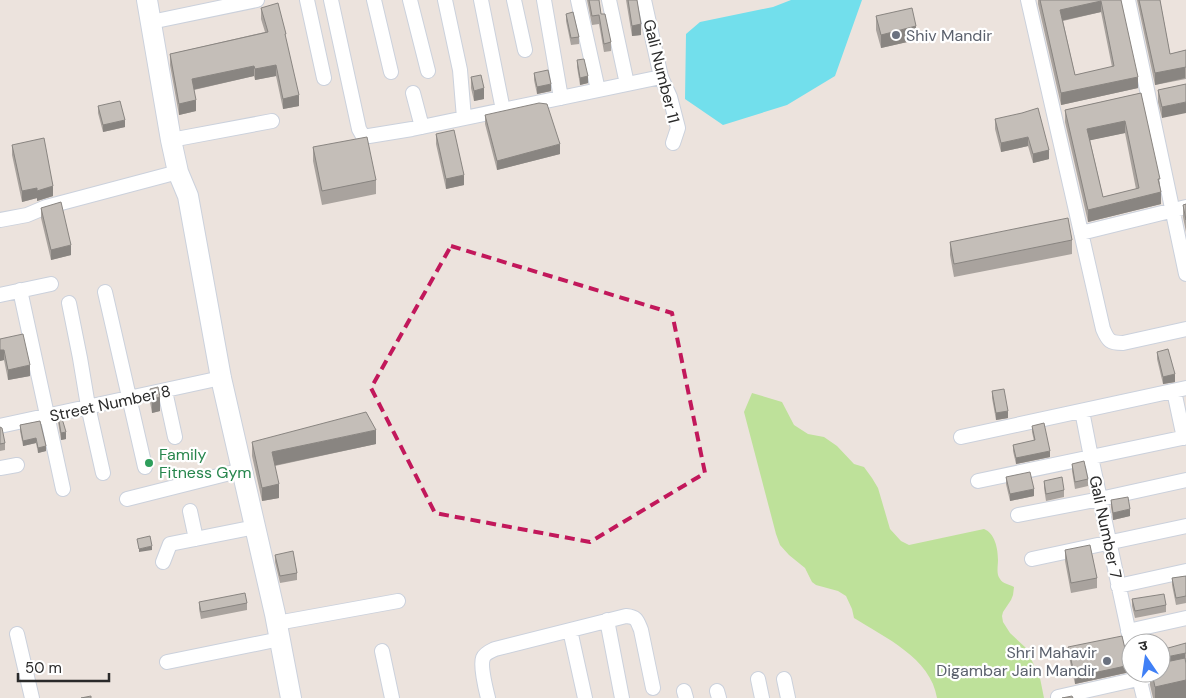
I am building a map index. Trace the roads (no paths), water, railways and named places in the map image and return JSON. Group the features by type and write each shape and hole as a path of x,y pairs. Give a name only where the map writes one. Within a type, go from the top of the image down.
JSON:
{"street":[{"path":"146,0 171,140 178,172 188,196 221,378 278,631 291,698"},
{"path":"151,22 257,0"},
{"path":"307,0 324,78"},
{"path":"331,0 359,129 363,136 422,127 661,77"},
{"path":"374,0 391,72"},
{"path":"410,0 428,71"},
{"path":"445,0 460,70 464,118"},
{"path":"480,0 503,110"},
{"path":"514,0 525,50"},
{"path":"544,0 561,98"},
{"path":"578,0 598,90"},
{"path":"609,0 626,84"},
{"name":"Gali Number 11","path":"644,0 661,77 670,97 678,128 673,142"},
{"path":"1028,0 1059,114 1081,233 1103,329 1107,338 1113,343 1123,343 1186,329"},
{"path":"1128,0 1186,274"},
{"path":"413,93 422,127"},
{"path":"171,140 272,121"},
{"path":"0,220 178,172"},
{"path":"1081,233 1186,207"},
{"path":"0,295 51,284"},
{"path":"20,290 64,489"},
{"path":"105,292 145,467"},
{"path":"69,303 88,406 103,473"},
{"path":"15,337 30,334"},
{"name":"Street Number 8","path":"0,426 221,378"},
{"path":"961,438 1180,389 1185,438 978,481"},
{"path":"165,390 175,437"},
{"name":"Gali Number 7","path":"1082,411 1128,633"},
{"path":"0,468 17,464"},
{"path":"127,499 242,470"},
{"path":"1018,515 1186,480"},
{"path":"190,512 196,538"},
{"path":"1032,559 1186,526"},
{"path":"163,562 170,544 255,527"},
{"path":"1118,586 1186,571"},
{"path":"167,662 278,631 398,601"},
{"path":"488,698 482,664 483,658 487,653 495,649 626,616 633,617 638,621 653,688"},
{"path":"1141,633 1186,618"},
{"path":"607,620 622,698"},
{"path":"570,630 584,698"},
{"path":"17,634 32,698"},
{"path":"382,651 392,698"},
{"path":"1171,671 1186,668"},
{"path":"758,679 762,698"},
{"path":"784,679 788,698"},
{"path":"1058,697 1077,695 1121,682"},
{"path":"1141,683 1144,698"}],"water":[{"path":"791,0 862,0 835,76 787,105 723,125 685,99 686,34 700,22 773,7"}],"place":[{"name":"Shiv Mandir","path":"896,35"},
{"name":"Family Fitness Gym","path":"149,463"},
{"name":"Shri Mahavir Digambar Jain Mandir","path":"1107,661"}]}
